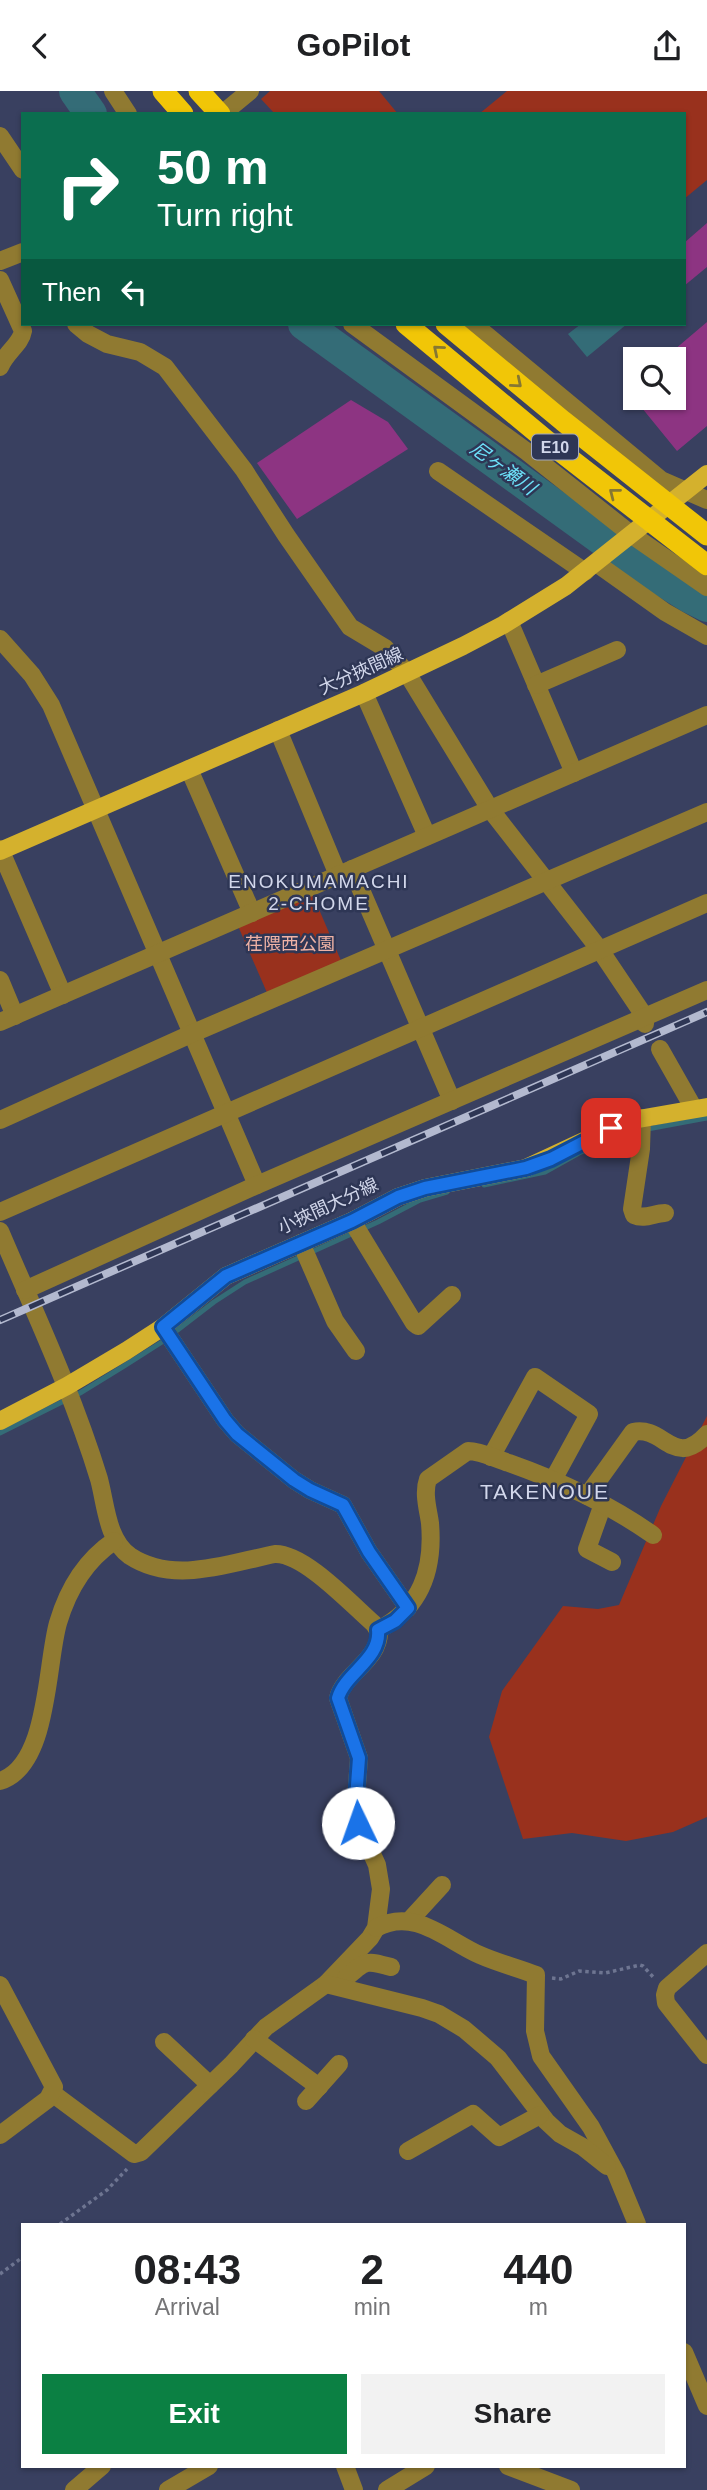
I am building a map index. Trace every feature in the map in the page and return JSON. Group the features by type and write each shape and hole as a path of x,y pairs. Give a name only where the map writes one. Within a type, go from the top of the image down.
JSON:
{"highway":[{"path":"163,91 181,112"},
{"path":"199,91 219,112"},
{"name":"E10","path":"409,326 547,441 707,565"},
{"name":"E10","path":"448,326 707,535"}],"main road":[{"name":"大分挾間線","path":"0,850 364,693 509,621 590,568 707,474"},
{"name":"小挾間大分線","path":"0,1421 67,1386 163,1327 226,1276 352,1221 410,1192 526,1168 551,1159 611,1128 642,1118 701,1108"}],"street":[{"path":"113,91 127,112"},
{"path":"224,112 250,91"},
{"path":"0,136 21,167"},
{"path":"0,261 21,253"},
{"path":"0,280 21,323"},
{"path":"0,367 7,352 22,337 22,326"},
{"path":"78,326 107,344 140,352 164,367 244,470 350,627 385,648 407,673 490,809 600,950 645,1021"},
{"path":"355,326 526,451 632,535 707,587"},
{"path":"475,326 661,480 707,500"},
{"path":"438,471 590,568 707,636"},
{"path":"509,621 574,773"},
{"path":"0,639 44,692 257,1185"},
{"path":"536,685 617,650"},
{"path":"364,693 427,837"},
{"path":"0,980 8,1019 707,715"},
{"path":"278,730 345,872 387,950 452,1101"},
{"path":"189,769 252,913"},
{"path":"0,1120 191,1034 707,812"},
{"path":"0,850 63,995"},
{"path":"0,1212 707,903"},
{"path":"26,1290 257,1185 645,1021 707,990"},
{"path":"660,1049 701,1108"},
{"path":"642,1118 642,1149 632,1209 634,1215 645,1218 656,1213 665,1213"},
{"path":"352,1221 418,1326 452,1295"},
{"path":"1,1234 67,1386 89,1448 114,1541 137,1560 177,1571 275,1554 289,1554 311,1568 378,1630 379,1637 369,1657 342,1689 338,1698 359,1758 356,1799 358,1823 377,1864 381,1889 376,1928 332,1985"},
{"path":"301,1243 329,1309 356,1351"},
{"path":"163,1327 237,1434 294,1480 343,1505 369,1552 408,1608"},
{"path":"491,1457 535,1377 589,1414 553,1480"},
{"path":"612,1562 587,1549 595,1500 633,1432 647,1432 683,1449 694,1445 707,1434"},
{"path":"378,1630 395,1621 408,1608 428,1570 431,1541 425,1491 428,1479 468,1451 553,1480 621,1513 653,1535"},
{"path":"0,1781 20,1770 32,1749 56,1633 66,1600 90,1560 114,1541"},
{"path":"409,1921 442,1885"},
{"path":"376,1928 395,1920 409,1921 433,1929 481,1956 537,1975 537,2046 541,2056 591,2127 616,2173 633,2223"},
{"path":"707,1953 665,1991 666,2003 707,2055"},
{"path":"52,2093 134,2154 138,2153 275,2020 332,1985 363,1962 391,1968"},
{"path":"0,1985 54,2087 52,2093 0,2135"},
{"path":"332,1985 422,2008 450,2020 498,2058 540,2115 560,2134 583,2147 616,2173"},
{"path":"254,2039 319,2087"},
{"path":"164,2042 210,2085"},
{"path":"306,2101 340,2064"},
{"path":"408,2151 473,2114 499,2137 540,2115"},
{"path":"686,2357 707,2406"},
{"path":"74,2490 94,2468"},
{"path":"167,2490 206,2468"},
{"path":"346,2468 354,2490"},
{"path":"387,2490 405,2484 424,2468"},
{"path":"535,2470 571,2490"}],"path":[{"path":"537,1975 561,1979 579,1971 605,1973 639,1965 643,1966 665,1991"},
{"path":"61,2223 107,2190 131,2165 138,2153"},
{"path":"0,2274 21,2258"}],"green space":[{"path":"270,91 379,91 396,112 273,112 261,99"},
{"path":"507,91 707,91 707,180 686,197 686,112 481,112"},
{"name":"荏隈西公園","path":"312,893 342,963 268,995 238,926"},
{"path":"707,1416 707,1817 673,1832 626,1841 572,1833 523,1839 489,1737 502,1691 563,1606 598,1609 619,1605 661,1506"}],"shaded area":[{"path":"578,326 625,326 587,357 568,334"}],"building":[{"path":"707,223 707,267 686,284 686,241"},
{"path":"707,322 707,426 677,451 644,410 686,410 686,347 678,347"},
{"path":"351,400 388,422 408,449 297,519 257,463"}],"waterway":[{"name":"尼ヶ瀬川","path":"75,91 90,112"},
{"name":"尼ヶ瀬川","path":"307,326 633,562 707,606"},
{"path":"484,1185 545,1172 579,1153 626,1133 707,1118"},
{"path":"0,1433 80,1393 124,1366 245,1282 378,1222 420,1200 447,1192"}],"railway":[{"path":"0,1320 707,1012"}],"district":[{"name":"ENOKUMAMACHI 2-CHOME","path":"319,892"},
{"name":"TAKENOUE","path":"545,1491"}],"route":[{"path":"358,1823 356,1799 359,1758 338,1698 376,1646 378,1630 395,1621 408,1608 369,1552 343,1505 294,1480 237,1434 163,1327 226,1276 352,1221 398,1197 425,1188 526,1168 551,1159 611,1128"}]}
